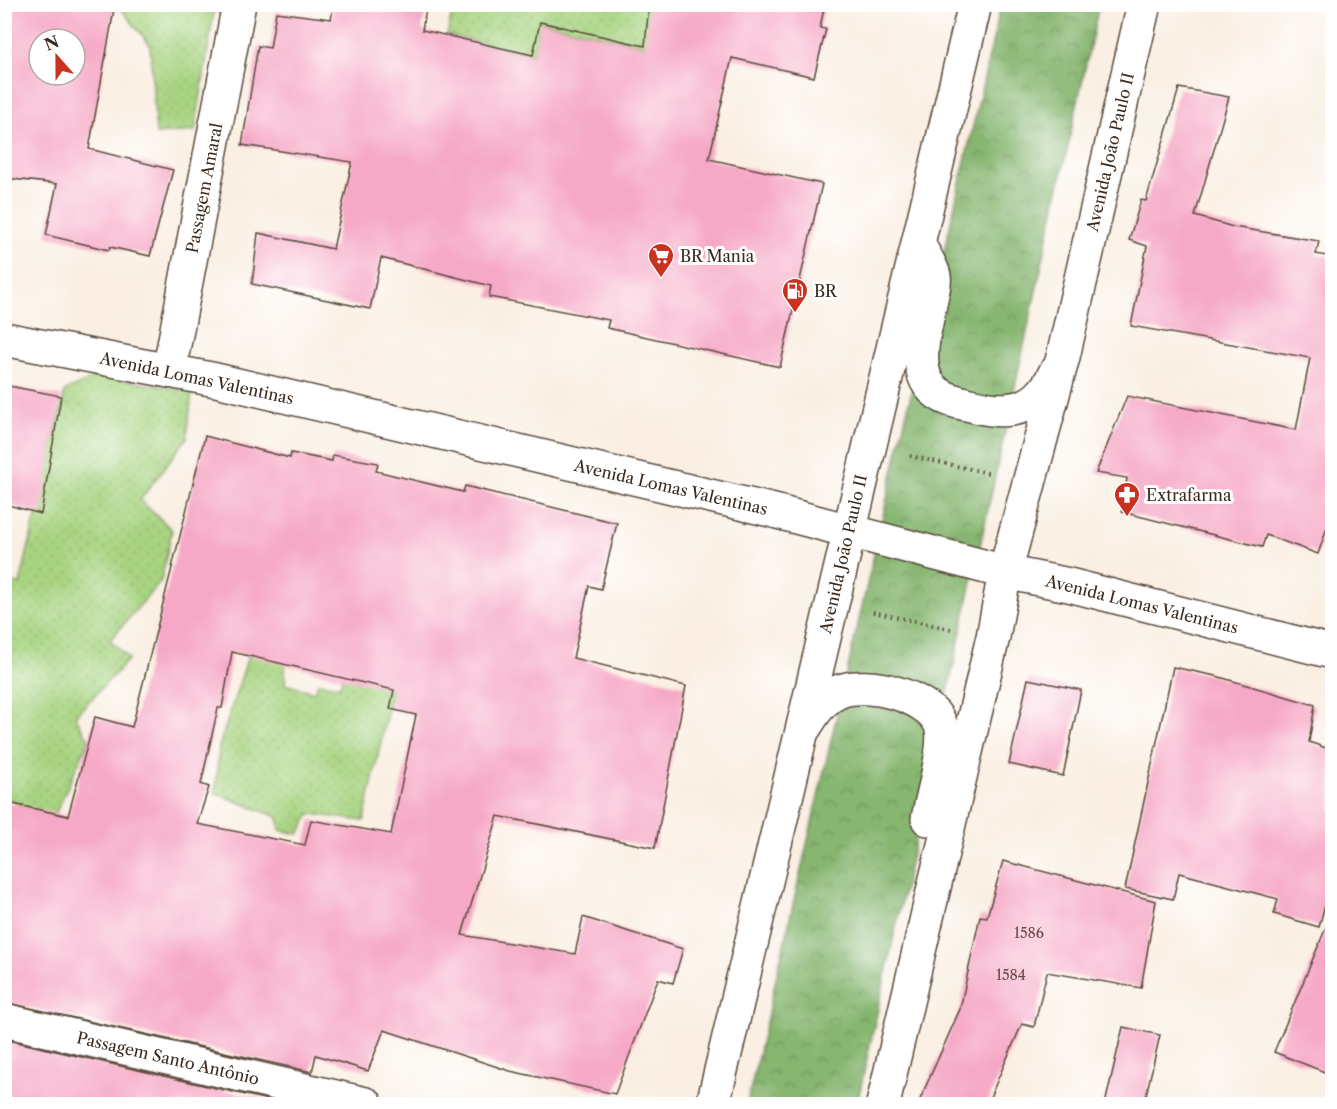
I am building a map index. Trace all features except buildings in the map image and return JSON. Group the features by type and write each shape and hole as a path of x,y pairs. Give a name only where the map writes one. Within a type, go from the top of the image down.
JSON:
{"main road":[{"name":"Passagem Amaral","path":"169,371 239,4"},
{"name":"Avenida João Paulo II","path":"713,1104 975,4"},
{"name":"Avenida João Paulo II","path":"883,1104 993,638 1005,573 1032,482 1063,357 1144,4"},
{"path":"918,244 935,277 920,362 923,377 942,398 990,409 1010,410 1025,407 1045,391 1063,357"},
{"name":"Avenida Lomas Valentinas","path":"4,339 169,371 851,530 1005,573 1069,585 1332,652"},
{"path":"800,737 823,701 839,692 853,688 874,689 920,701 939,722 943,737 927,822 940,860"},
{"name":"Passagem Santo Antônio","path":"4,1020 366,1104"}],"path":[{"path":"869,446 1032,482"},
{"path":"831,603 993,638"}],"green space":[{"path":"118,5 215,5 195,131 156,134 150,45"},
{"path":"454,5 665,5 655,48 541,22 533,55 447,35"},
{"path":"1001,5 1099,5 857,1104 747,1104"},
{"path":"97,376 192,391 187,438 140,500 172,530 161,581 110,640 129,659 75,716 89,740 51,823 5,796 4,582 20,584 65,391"},
{"path":"354,621 396,670 364,821 310,814 299,834 280,830 278,817 215,793 219,747 249,653 285,659 285,684 314,692 318,683 340,686"}],"place":[{"name":"BR Mania","path":"661,279"},
{"name":"BR","path":"795,314"},
{"name":"Extrafarma","path":"1127,518"}]}
